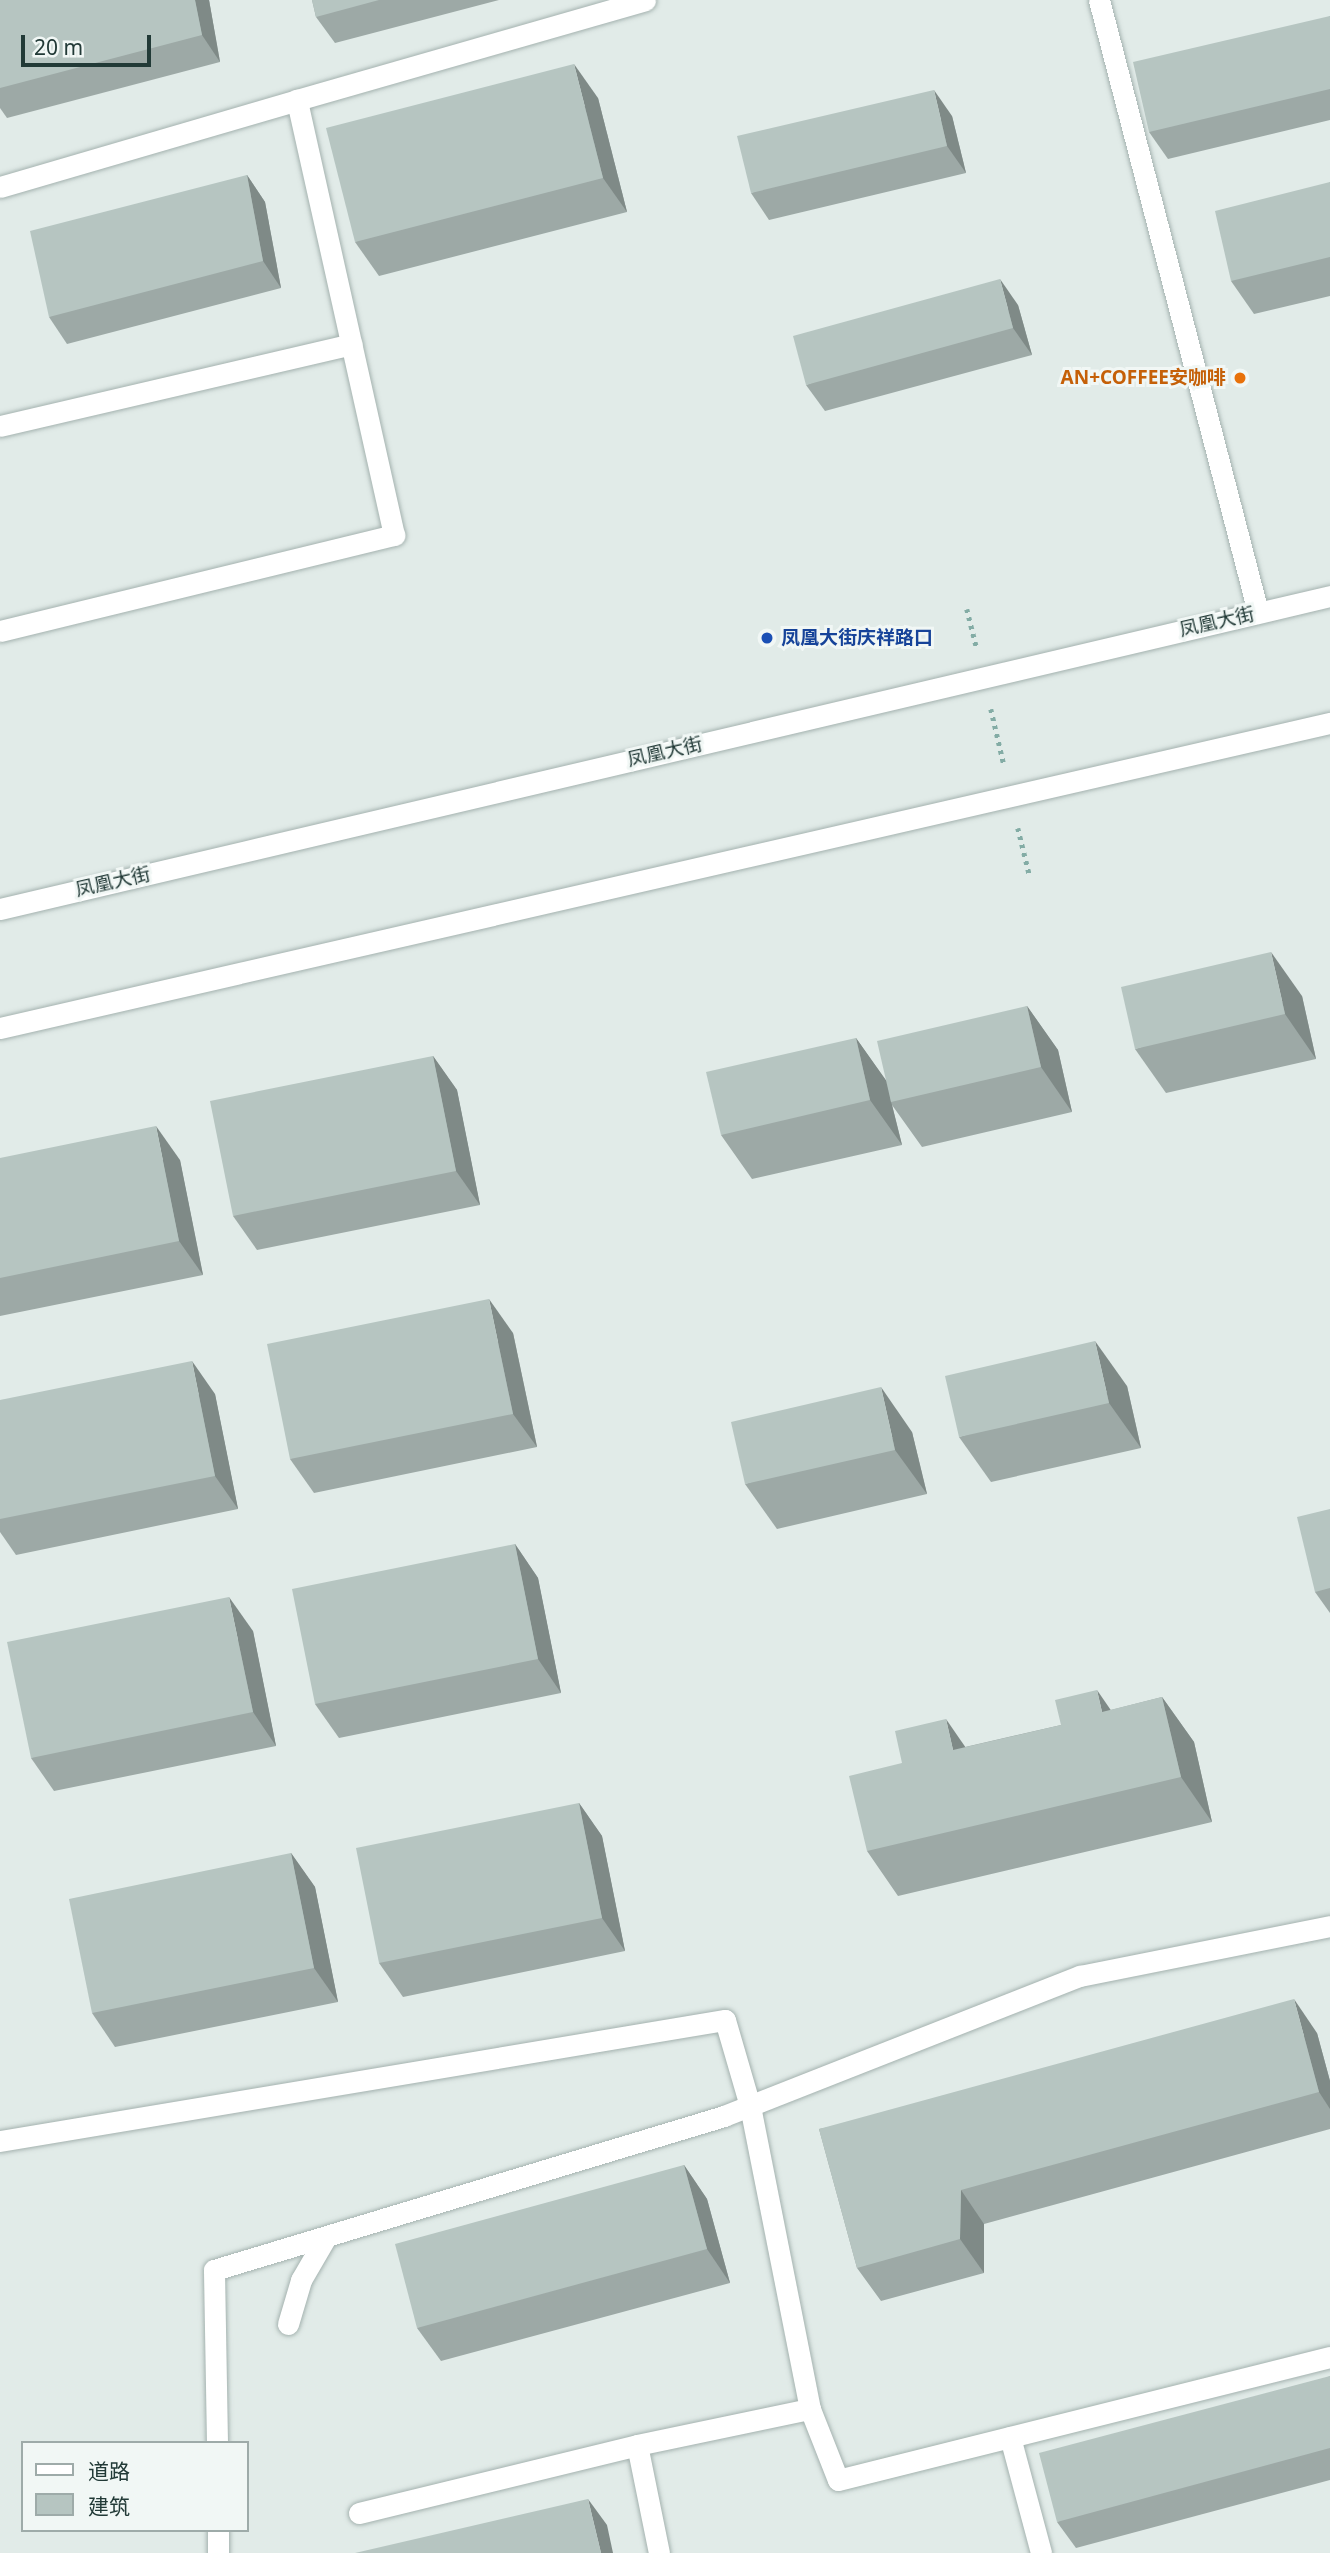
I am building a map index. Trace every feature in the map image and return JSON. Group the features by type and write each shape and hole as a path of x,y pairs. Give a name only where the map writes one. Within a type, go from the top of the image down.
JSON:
{"street":[{"path":"0,187 645,0"},
{"path":"1099,0 1258,612"},
{"path":"0,631 394,535 297,100"},
{"path":"0,426 352,344"},
{"name":"凤凰大街","path":"0,909 1330,596"},
{"path":"0,1028 1330,723"},
{"path":"217,2441 214,2270 750,2106 1080,1976 1330,1926"},
{"path":"0,2141 725,2020 750,2106 810,2409 838,2480 1330,2357"},
{"path":"288,2324 301,2280 326,2237"},
{"path":"359,2513 637,2445 810,2409"},
{"path":"1010,2437 1041,2553"},
{"path":"637,2445 659,2553"},
{"path":"218,2532 218,2553"}],"path":[{"path":"967,609 980,663"},
{"path":"989,703 1005,770"},
{"path":"1017,824 1030,877"}],"building":[{"path":"0,0 195,0 202,35 0,88"},
{"path":"312,0 379,0 316,17"},
{"path":"1330,16 1330,89 1149,132 1133,62"},
{"path":"574,64 603,178 355,242 326,128"},
{"path":"934,90 947,146 751,193 737,136"},
{"path":"247,175 263,261 49,317 30,231"},
{"path":"1330,182 1330,257 1231,281 1215,211"},
{"path":"1000,279 1013,328 806,385 793,336"},
{"path":"1271,952 1285,1014 1135,1049 1121,987"},
{"path":"1027,1006 1041,1067 891,1102 877,1041"},
{"path":"856,1038 870,1100 721,1135 706,1072"},
{"path":"433,1056 456,1171 233,1216 210,1101"},
{"path":"156,1126 179,1241 0,1278 0,1158"},
{"path":"489,1299 513,1414 290,1459 267,1344"},
{"path":"1095,1341 1109,1403 959,1437 945,1376"},
{"path":"192,1361 215,1476 0,1519 0,1400"},
{"path":"881,1387 895,1450 745,1484 731,1422"},
{"path":"1330,1509 1330,1588 1315,1592 1297,1517"},
{"path":"515,1544 538,1659 315,1704 292,1589"},
{"path":"229,1597 253,1712 31,1758 7,1642"},
{"path":"1097,1690 1102,1712 1162,1697 1181,1777 867,1851 849,1776 902,1763 895,1731 946,1719 953,1750 1061,1725 1055,1700"},
{"path":"579,1803 602,1918 379,1963 356,1848"},
{"path":"291,1853 314,1968 92,2013 69,1899"},
{"path":"1294,1999 1319,2092 961,2190 960,2239 857,2268 819,2129"},
{"path":"684,2165 707,2249 417,2328 395,2244"},
{"path":"1330,2376 1330,2448 1057,2522 1039,2453"},
{"path":"588,2499 601,2553 355,2553"}],"place":[{"name":"AN+COFFEE安咖啡","path":"1240,378"},
{"name":"凤凰大街庆祥路口","path":"767,638"}]}
